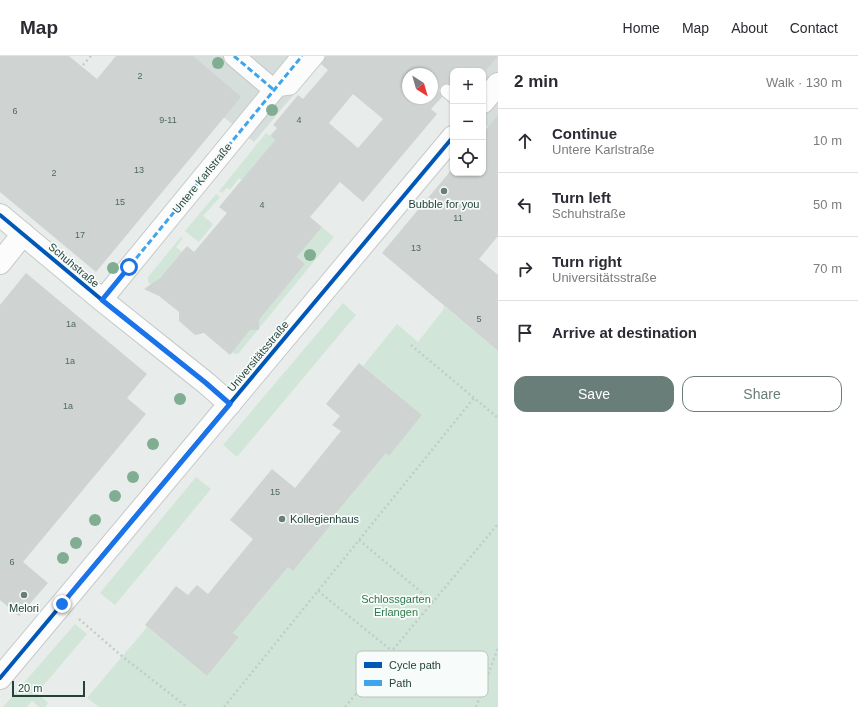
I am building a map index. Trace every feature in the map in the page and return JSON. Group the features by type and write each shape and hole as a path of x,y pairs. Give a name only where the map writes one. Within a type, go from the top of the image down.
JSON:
{"street":[{"path":"234,56 274,90"},
{"name":"Untere Karlstraße","path":"102,300 302,56"},
{"path":"486,98 498,84"},
{"name":"Universitätsstraße","path":"0,678 450,140"},
{"name":"Schuhstraße","path":"0,215 230,404"},
{"path":"0,263 23,234"}],"lane":[{"path":"274,90 291,88 318,56"}],"path":[{"path":"83,65 91,56"},
{"path":"411,345 498,418"},
{"path":"224,707 474,398"},
{"path":"318,591 392,651 498,524"},
{"path":"359,540 433,602"},
{"path":"62,604 123,657 187,707"},
{"path":"488,675 498,648"},
{"path":"345,707 356,694"},
{"path":"476,707 480,697"}],"shaded area":[{"path":"149,56 326,56 254,142"},
{"path":"498,56 498,135 486,125 486,68 454,68"},
{"path":"450,69 450,96 438,86 438,72"}],"green space":[{"path":"266,133 275,140 242,180 239,178 230,190 227,188 222,193 219,191"},
{"path":"216,194 220,197 203,216 213,224 199,242 185,231"},
{"path":"322,227 334,237 238,354 231,352 250,330 255,330 259,325 259,320 305,264 297,257"},
{"path":"181,237 183,238 176,247 182,252 160,278 151,286 148,281 148,277"},
{"path":"343,303 356,315 237,457 223,445"},
{"name":"Schlossgarten Erlangen","path":"444,306 498,351 498,707 99,707 87,698 147,627 207,676 239,637 233,633 288,567 293,571 335,520 332,518 386,453 389,455 422,415 363,366 397,324 418,342 443,310"},
{"path":"196,477 211,489 115,605 100,593"},
{"path":"75,624 87,634 37,693 48,703 45,707 39,707 32,701 27,707 3,707"}],"building":[{"path":"0,56 69,56 97,79 116,56 193,56 241,97 96,272 0,192"},
{"path":"326,56 498,56 486,70 486,68 450,68 450,84 448,83 441,86 439,90 442,97 438,101 438,68 402,68 402,104 436,104 431,109 437,114 363,202 340,182 310,217 322,227 297,257 305,264 259,320 259,330 250,330 230,355 204,333 195,335 179,321 179,312 159,296 144,289 160,278 187,246 194,252 227,213 219,207 275,140 270,136 277,128 273,125 298,95 303,99 328,70 321,64","holes":["353,94 383,119 358,148 329,123"]},
{"path":"498,115 498,236 479,259 498,275 498,351 382,253 450,172 450,176 486,176 486,129"},
{"path":"26,273 147,374 127,398 146,414 23,562 48,583 19,616 0,600 0,305"},
{"name":"Kollegienhaus","path":"359,363 422,415 389,456 386,453 332,518 335,520 293,571 288,567 233,633 239,637 207,676 145,625 176,586 188,595 197,585 208,594 253,539 230,520 272,469 295,488 341,431 332,425 340,416 326,404"}],"marked path":[{"path":"234,56 274,90"},
{"path":"102,300 302,56"}],"cycle path":[{"path":"0,678 450,140"},
{"path":"0,215 230,404"}],"place":[{"name":"Bubble for you","path":"444,191"},
{"name":"Kollegienhaus","path":"282,519"},
{"name":"Melori","path":"24,595"}],"route":[{"path":"62,604 230,404 102,300 129,267"}]}
